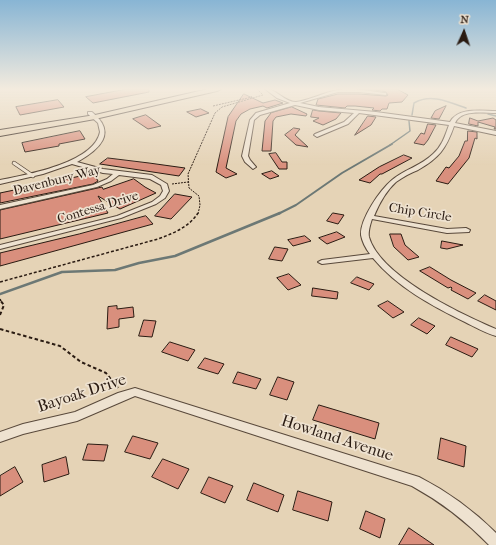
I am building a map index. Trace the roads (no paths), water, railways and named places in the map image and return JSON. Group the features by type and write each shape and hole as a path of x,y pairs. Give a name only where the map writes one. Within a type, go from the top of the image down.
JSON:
{"main road":[{"path":"0,129 92,115"},
{"path":"0,133 92,115"}],"street":[{"path":"253,167 247,160 246,156 254,117 258,114"},
{"path":"317,135 346,123 355,114"},
{"path":"375,114 451,125 496,134"},
{"path":"461,114 455,118 451,125 445,143 440,152 428,162 391,183 382,194 366,225 365,234 374,256 387,269 444,308 496,334"},
{"path":"0,182 33,176 71,162 92,149 100,139 103,131 102,126 92,115"},
{"name":"Contessa Drive","path":"0,247 119,217 154,203 165,194 165,186 157,179 118,173 71,162"},
{"name":"Davenbury Way","path":"0,207 96,186 109,180 118,173"},
{"name":"Chip Circle","path":"370,217 447,231 466,230"},
{"path":"322,262 374,256"},
{"name":"Bayoak Drive","path":"0,437 23,429 77,416 131,392 151,397"},
{"name":"Howland Avenue","path":"151,397 415,481 451,501 482,527 496,542"}],"lane":[{"path":"14,163 33,176"}],"waterway":[{"path":"490,114 496,116"},
{"path":"390,145 410,131 409,121"},
{"path":"280,213 296,205 342,173 392,144"},
{"path":"0,294 62,272 115,270 139,263 175,256 280,213"}]}
